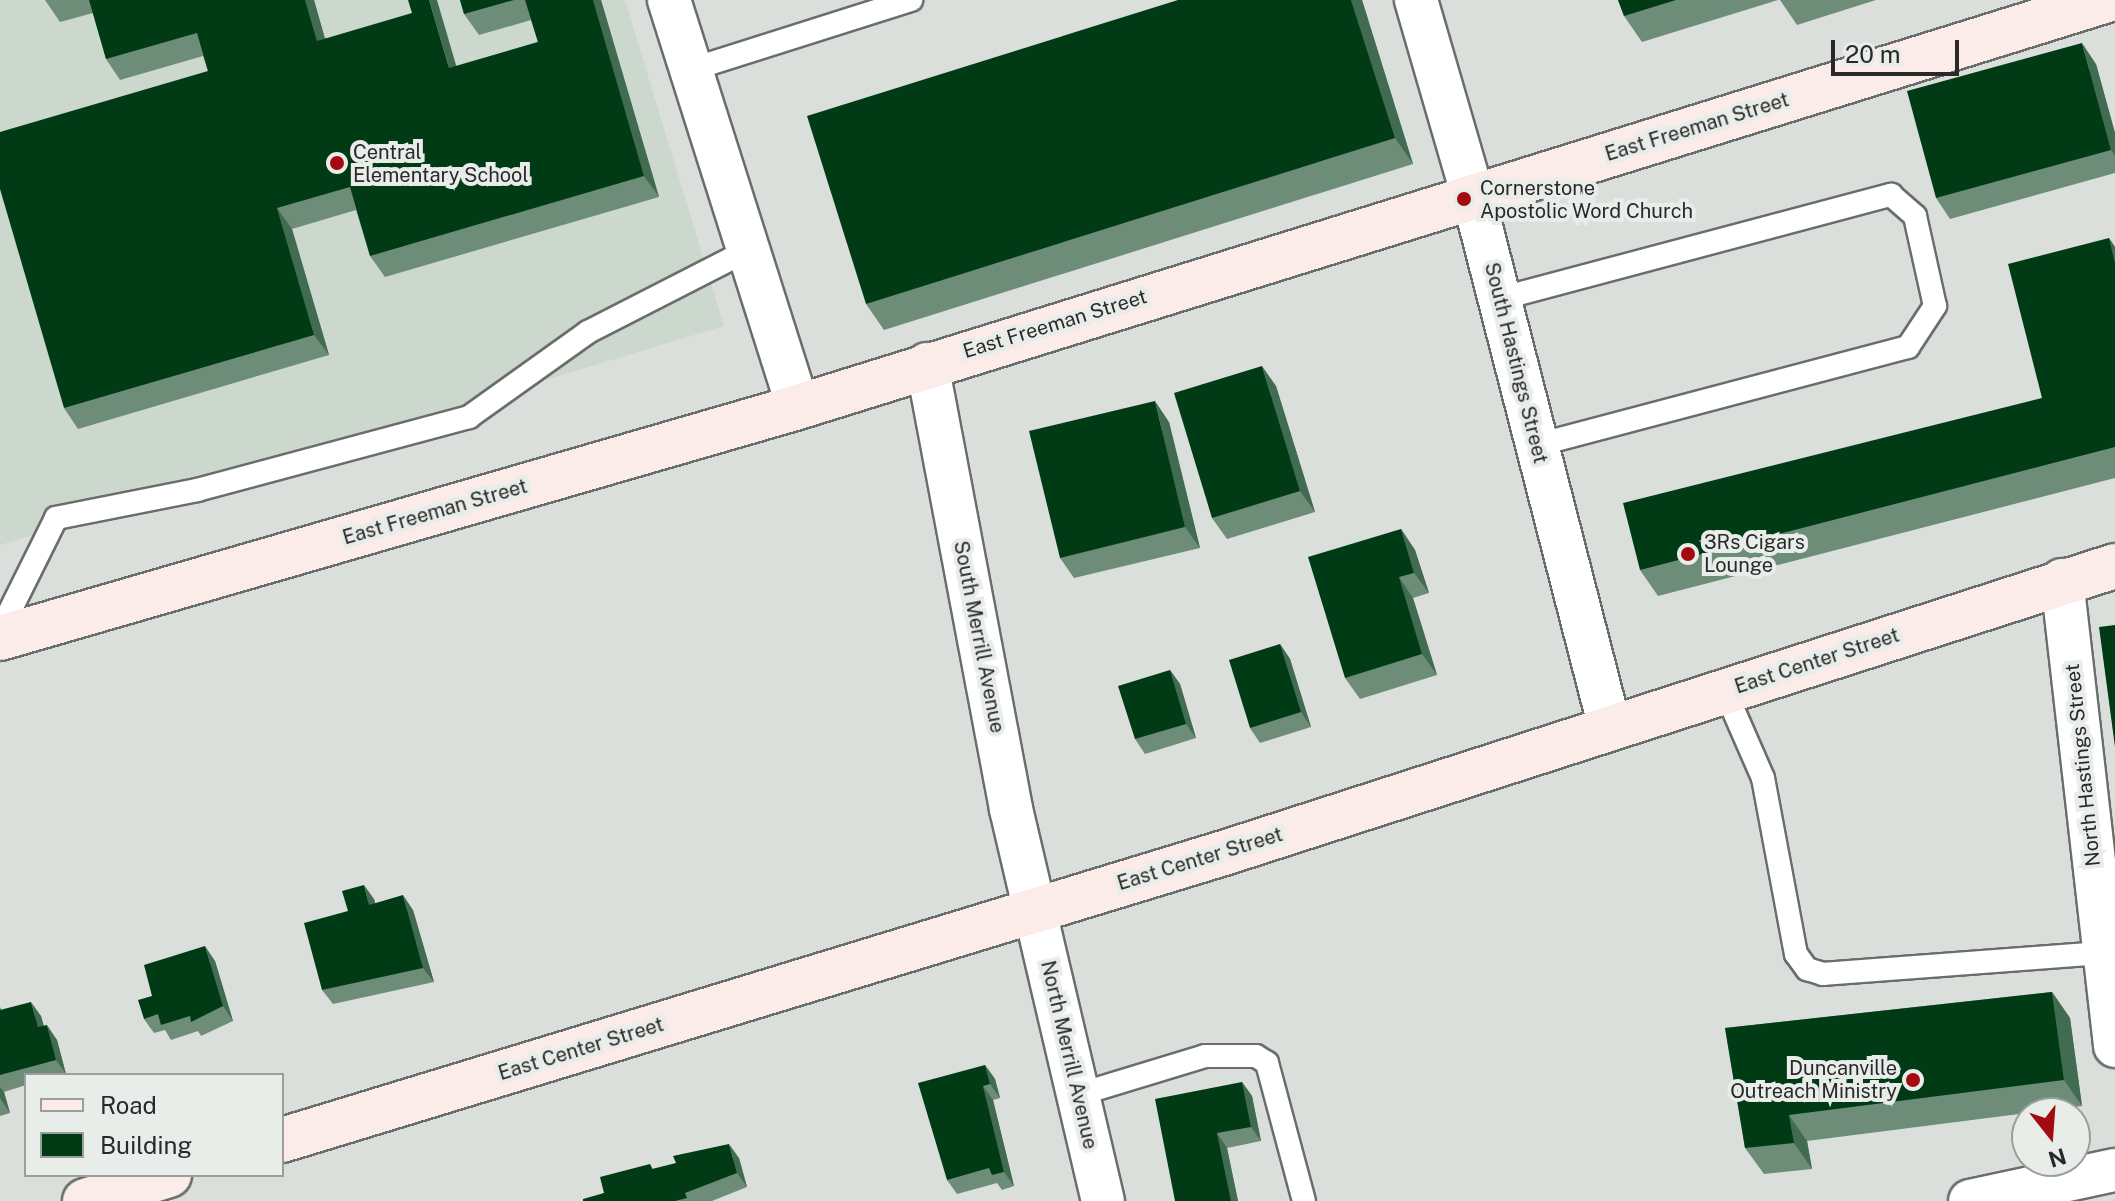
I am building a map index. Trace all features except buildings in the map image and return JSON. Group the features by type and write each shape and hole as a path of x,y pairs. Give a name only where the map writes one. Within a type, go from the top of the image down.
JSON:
{"street":[{"path":"669,0 798,407"},
{"name":"South Hastings Street","path":"1416,0 1473,196 1610,728"},
{"name":"East Freeman Street","path":"0,638 798,407 927,364 2107,0"},
{"name":"South Merrill Avenue","path":"927,364 1011,809 1036,909"},
{"name":"East Center Street","path":"284,1139 1036,909 1610,728 2062,580 2115,566"},
{"name":"North Hastings Street","path":"2062,580 2115,1046"},
{"name":"North Merrill Avenue","path":"1036,909 1103,1201"},
{"path":"1970,1201 2115,1170"},
{"path":"85,1201 163,1177"}],"lane":[{"path":"693,69 911,0"},
{"path":"1499,299 1891,195 1915,216 1935,306 1908,347 1537,445"},
{"path":"0,631 56,518 197,490 469,417 588,332 748,250"},
{"path":"1725,691 1763,778 1796,954 1807,969 1823,974 2104,953"},
{"path":"1077,1095 1205,1056 1256,1056 1267,1063 1304,1201"}],"shaded area":[{"name":"Central Elementary School","path":"0,0 625,0 724,326 0,545"}],"place":[{"name":"Central Elementary School","path":"337,163"},
{"name":"Cornerstone Apostolic Word Church","path":"1464,199"},
{"name":"3Rs Cigars Lounge","path":"1688,554"},
{"name":"Duncanville Outreach Ministry","path":"1913,1080"}]}
